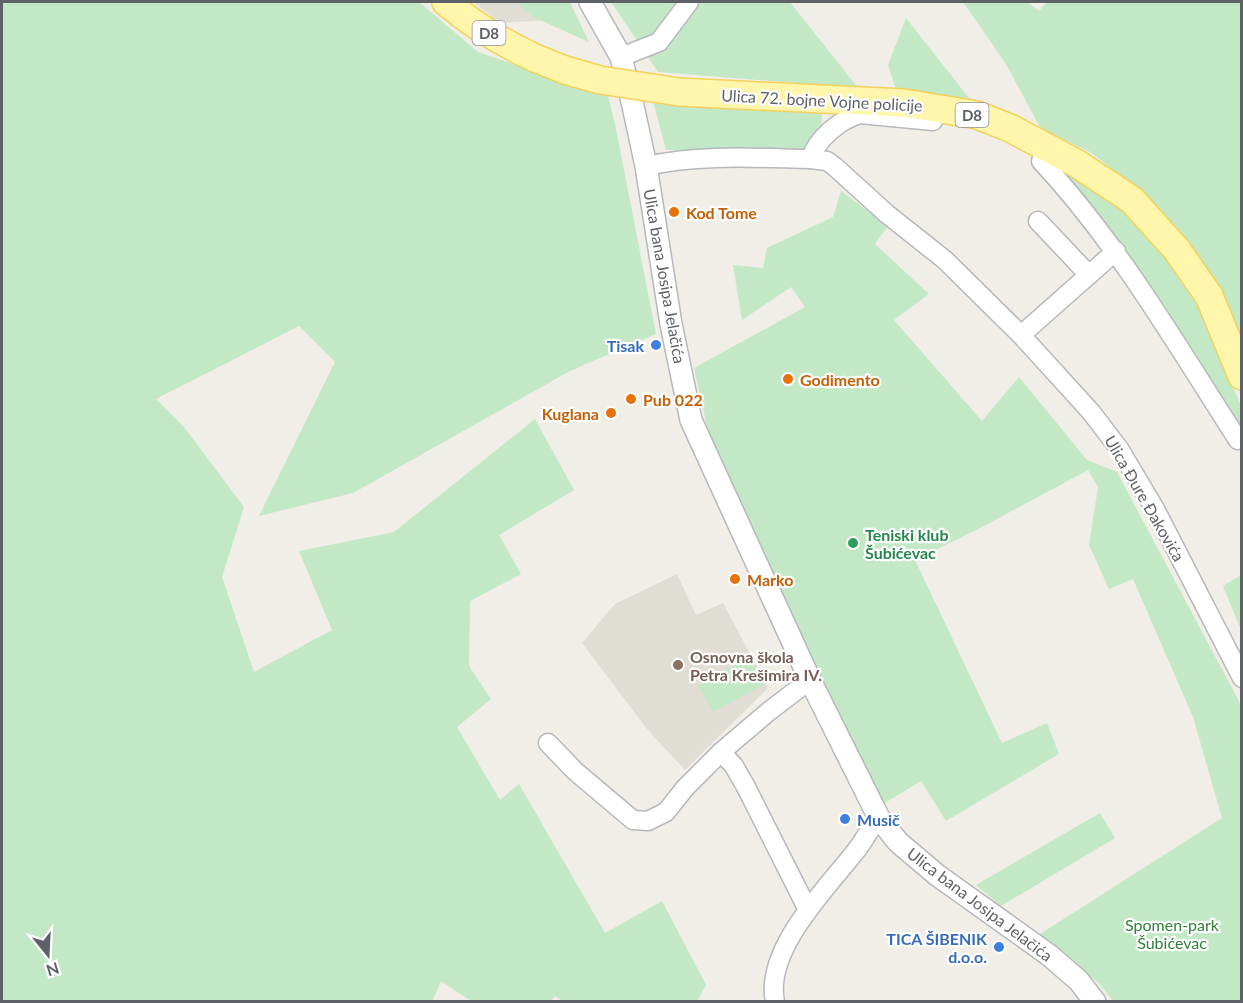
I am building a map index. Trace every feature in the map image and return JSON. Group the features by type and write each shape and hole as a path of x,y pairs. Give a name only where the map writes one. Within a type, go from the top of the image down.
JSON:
{"main road":[{"name":"Ulica 72. bojne Vojne policije","path":"446,2 508,46 565,70 600,80 679,92 904,103 977,116 1010,128 1076,163 1132,201 1177,250 1209,296 1242,376"}],"street":[{"name":"Ulica bana Josipa Jelačića","path":"590,2 621,57 646,166 671,324 691,420 810,680 879,818 898,842 937,875 1049,955 1079,981 1095,1002"},
{"path":"621,57 659,42 689,2"},
{"path":"811,159 816,147 825,137 849,117 860,114 933,121"},
{"name":"Ulica Đure Đakovića","path":"646,166 672,160 706,157 827,161 887,214 945,260 1021,335 1091,412 1120,450 1173,542 1242,678"},
{"path":"1041,161 1116,250 1238,440"},
{"path":"1038,221 1089,275"},
{"path":"1021,335 1116,250"},
{"path":"548,743 575,771 633,820 648,821 666,812 685,788 721,752 810,680"},
{"path":"721,752 734,766 746,787 808,910"},
{"path":"775,1002 773,995 781,952 788,938 879,818"}],"shaded area":[{"path":"473,2 567,2 572,19 501,23"},
{"name":"Osnovna škola Petra Krešimira IV.","path":"677,574 696,615 723,603 768,688 685,770 647,729 582,643 615,604"}],"green space":[{"path":"2,2 419,2 478,52 608,96 656,334 570,371 353,493 259,516 335,362 299,326 156,399 184,427 244,507 222,577 254,672 332,630 299,551 394,532 535,419 574,490 499,535 521,574 470,601 469,666 491,699 457,727 500,800 519,784 605,933 662,901 706,985 697,1001 564,1002 555,996 551,1001 471,1001 441,981 432,1002 2,1002"},
{"path":"517,2 570,2 589,42 533,17"},
{"path":"611,2 790,2 858,88 658,72"},
{"path":"963,2 1027,2 1039,11 1047,2 1241,2 1241,338 1218,286 1184,237 1141,191 1090,152 1041,129 1006,64"},
{"path":"906,18 976,107 897,93 888,65"},
{"path":"653,101 822,108 821,151 666,150"},
{"path":"1067,170 1097,190 1126,214 1149,238 1181,279 1207,322 1241,406 1241,448 1225,416 1061,174"},
{"name":"Spomen-park Šubićevac","path":"841,191 888,226 875,244 929,294 894,320 982,421 1019,377 1087,460 1117,472 1241,705 1241,1001 1113,1001 1099,983 1037,936 1222,818 1193,717 1133,579 1109,589 1089,545 1098,487 1088,470 915,560 1002,743 1047,723 1059,754 946,821 921,781 883,804 819,679 710,440 694,368 805,307 791,287 742,320 733,265 763,268 767,248 833,217"},
{"path":"1241,575 1241,630 1223,586"},
{"path":"749,658 763,685 713,712 698,686"},
{"path":"1100,813 1115,838 1001,906 976,885"}],"place":[{"name":"Kod Tome","path":"674,212"},
{"name":"Tisak","path":"656,345"},
{"name":"Godimento","path":"788,379"},
{"name":"Pub 022","path":"631,399"},
{"name":"Kuglana","path":"611,413"},
{"name":"Teniski klub Šubićevac","path":"853,543"},
{"name":"Marko","path":"735,579"},
{"name":"Osnovna škola Petra Krešimira IV.","path":"678,665"},
{"name":"Musič","path":"845,819"},
{"name":"TICA ŠIBENIK d.o.o.","path":"999,947"}]}
